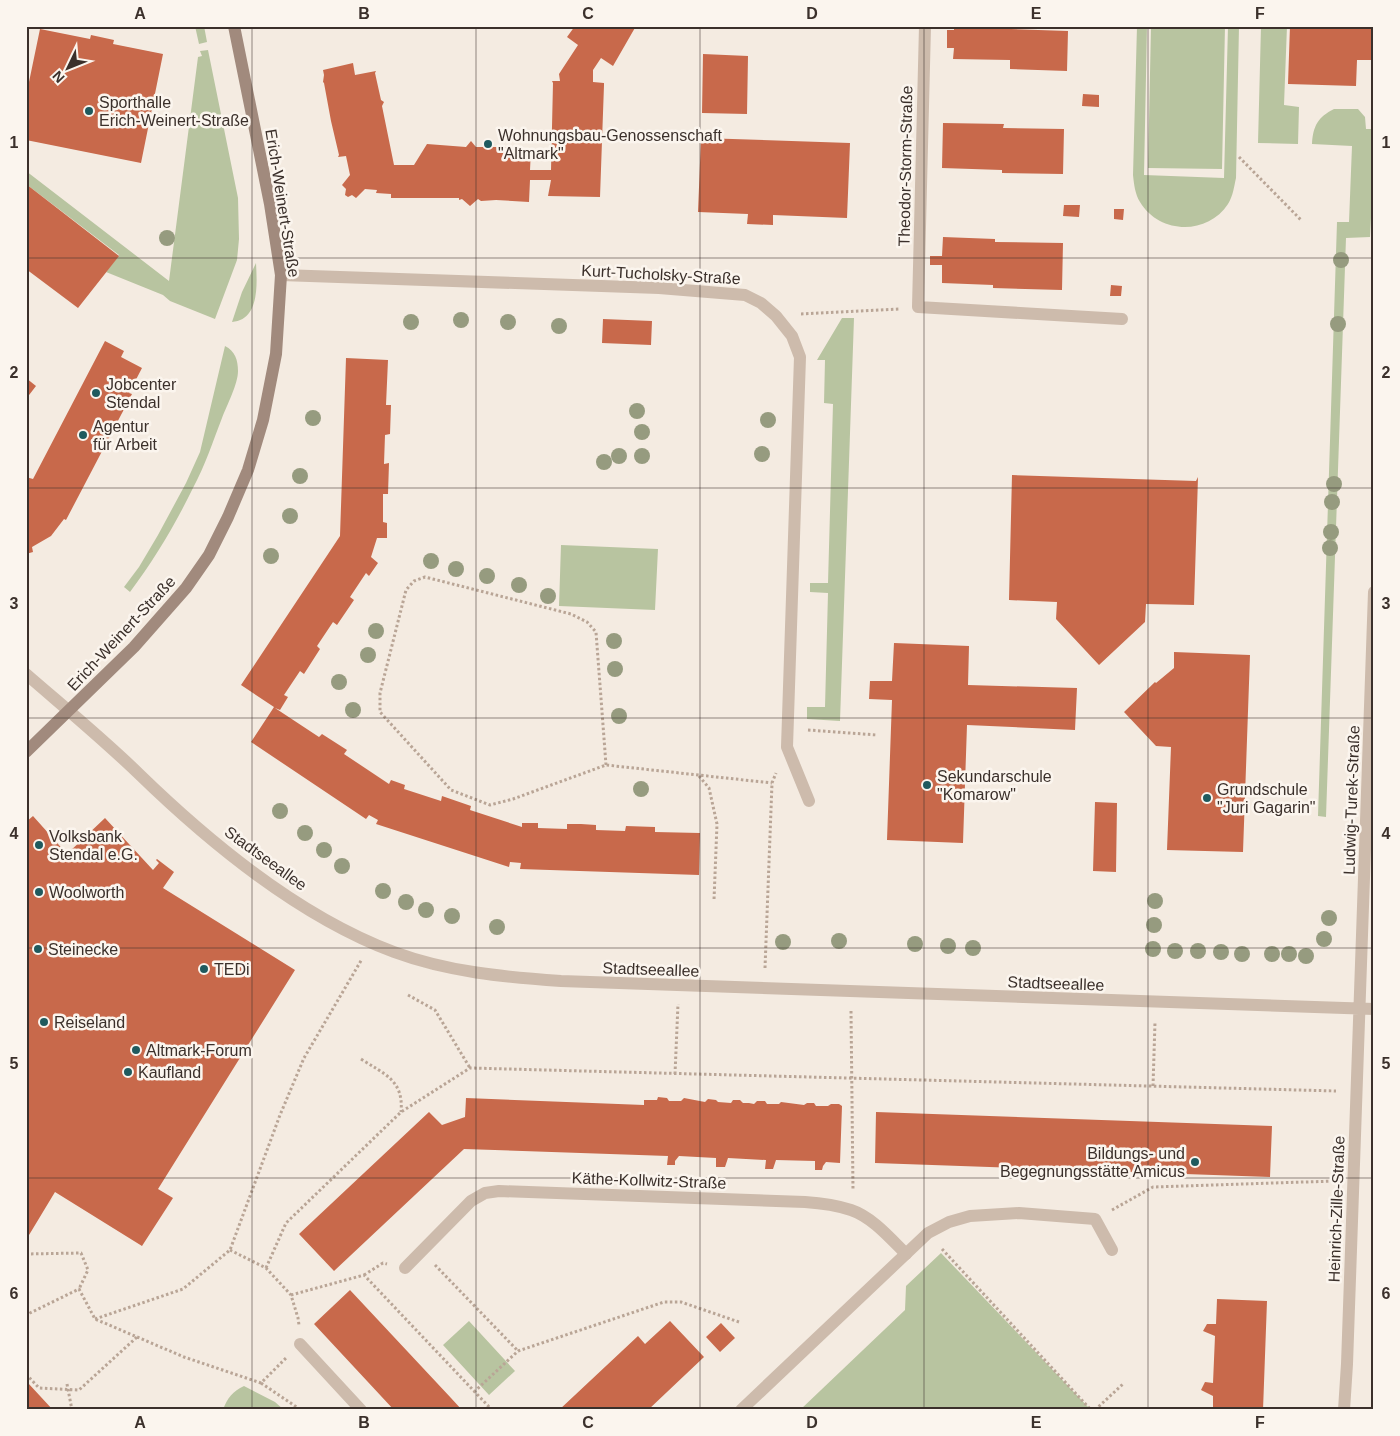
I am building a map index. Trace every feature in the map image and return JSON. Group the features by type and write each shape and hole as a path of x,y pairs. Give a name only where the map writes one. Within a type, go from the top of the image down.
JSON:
{"street":[{"name":"Erich-Weinert-Straße","path":"26,752 70,712 134,648 186,588 209,555 248,470 262,420 276,354 280,276 270,204 234,26"},
{"name":"Theodor-Storm-Straße","path":"918,308 925,26"},
{"name":"Kurt-Tucholsky-Straße","path":"280,276 659,288 745,295 761,303 776,316 792,336 800,357 787,747 809,801"},
{"path":"918,308 1122,319"},
{"name":"Ludwig-Turek-Straße","path":"1360,1009 1374,592"},
{"name":"Stadtseeallee","path":"26,674 230,854 298,903 370,943 420,961 471,973 561,981 1374,1009"},
{"name":"Heinrich-Zille-Straße","path":"1344,1410 1348,1364 1360,1009"},
{"name":"Käthe-Kollwitz-Straße","path":"405,1268 471,1202 485,1194 499,1191 805,1202 831,1205 853,1211 874,1224 906,1254"},
{"path":"741,1410 928,1233 949,1222 970,1216 1019,1213 1096,1219 1112,1250"},
{"path":"300,1344 361,1410"}],"path":[{"path":"1239,157 1302,221"},
{"path":"776,316 918,308"},
{"path":"606,765 596,632 587,622 571,614 425,577 414,582 406,590 380,693 380,712 451,790 490,805 513,799 606,765 772,783"},
{"path":"787,727 877,735"},
{"path":"765,989 772,783 787,747"},
{"path":"699,775 709,788 717,824 714,900"},
{"path":"95,1318 184,1289 230,1250 280,1115 304,1058 370,943"},
{"path":"675,1074 678,986"},
{"path":"850,992 853,1211"},
{"path":"408,996 435,1010 470,1068"},
{"path":"1153,1086 1156,1002"},
{"path":"361,1060 392,1079 398,1087 402,1101 401,1112"},
{"path":"266,1268 286,1224 401,1112 470,1068 1357,1092"},
{"path":"1096,1219 1153,1187 1353,1180"},
{"path":"928,1233 1091,1410"},
{"path":"230,1250 266,1268 290,1295 298,1318 300,1344 261,1383"},
{"path":"422,1251 518,1351"},
{"path":"26,1254 81,1253 88,1270 79,1289 26,1317"},
{"path":"290,1295 364,1275 492,1410"},
{"path":"79,1289 95,1318 184,1357 261,1383 301,1410"},
{"path":"474,1392 518,1351 664,1302 681,1302 739,1322"},
{"path":"26,1374 39,1388 80,1390 137,1337"},
{"path":"67,1384 72,1410"},
{"path":"1095,1410 1123,1384"}],"green space":[{"path":"195,26 204,26 207,42 199,44"},
{"path":"1137,26 1147,26 1144,175 1224,178 1228,26 1239,26 1236,178 1234,188 1228,204 1219,214 1208,222 1196,226 1183,227 1159,220 1148,213 1136,192 1133,175"},
{"path":"1151,26 1225,26 1222,169 1148,168"},
{"path":"1261,26 1287,26 1284,105 1299,107 1298,144 1258,143"},
{"path":"208,50 238,198 239,239 237,260 215,319 106,272 119,255 26,184 26,171 169,281 198,57 202,56 200,51"},
{"path":"1334,109 1358,109 1365,117 1366,129 1374,129 1374,207 1371,218 1370,237 1346,238 1326,817 1318,816 1337,222 1349,222 1352,146 1312,144 1317,123 1324,115"},
{"path":"256,263 257,280 252,308 248,315 241,320 232,322 242,292"},
{"path":"842,318 854,318 840,721 807,719 807,707 825,707 828,593 810,592 810,583 828,583 833,404 824,403 825,360 817,360"},
{"path":"225,346 234,353 237,363 238,376 232,394 205,462 186,502 156,555 130,592 124,587 139,567 158,535 186,483 200,452"},
{"path":"561,545 658,549 655,610 559,606"},
{"path":"941,1253 1091,1410 800,1410 905,1310 906,1286"},
{"path":"469,1321 515,1371 489,1395 443,1345"},
{"path":"244,1386 275,1402 284,1410 223,1410 231,1395"}],"building":[{"path":"575,26 636,26 613,66 601,58 593,70 593,82 604,83 600,197 548,196 551,180 530,180 529,202 481,201 478,199 470,206 462,199 459,200 459,198 391,198 391,194 376,193 377,190 365,189 356,198 352,195 348,197 345,195 346,189 342,185 350,175 346,156 338,157 323,82 323,70 353,63 355,75 376,71 381,100 384,102 382,106 394,165 414,165 427,144 466,147 471,141 476,147 531,149 530,170 551,170 552,81 560,81 559,74 578,45 567,37"},
{"path":"954,26 1011,26 1011,29 1068,31 1067,71 1010,69 1010,60 953,59 954,48 947,48 947,30 954,30"},
{"path":"1290,26 1374,26 1374,60 1357,60 1356,86 1288,84"},
{"name":"Sporthalle Erich-Weinert-Straße","path":"40,29 90,39 91,35 114,40 113,44 163,54 141,163 26,140 26,81 29,82"},
{"path":"703,54 748,56 747,114 702,113"},
{"path":"1083,94 1099,95 1099,107 1082,106"},
{"path":"943,123 1004,124 1003,128 1064,129 1063,174 1002,173 1002,170 942,168"},
{"path":"701,138 850,143 847,218 773,215 773,225 747,224 748,214 698,212"},
{"path":"26,184 119,256 78,308 26,269"},
{"path":"1064,205 1080,205 1079,217 1063,216"},
{"path":"1114,209 1124,209 1123,220 1114,219"},
{"path":"943,237 995,239 995,242 1063,243 1062,290 993,288 993,285 942,283 942,265 930,265 930,256 942,256"},
{"path":"1111,285 1122,286 1121,296 1110,296"},
{"path":"603,319 652,321 651,345 602,343"},
{"name":"Agentur für Arbeit","path":"105,341 124,351 121,357 142,368 129,393 132,394 66,520 64,519 51,536 32,547 33,552 26,554 26,477 33,479"},
{"path":"346,358 388,360 386,405 391,405 390,434 385,435 384,464 389,463 388,494 383,494 383,522 387,523 387,538 377,538 371,557 378,563 369,576 366,573 350,597 354,600 337,625 333,622 317,646 320,649 304,674 300,671 284,695 288,697 280,710 275,708 319,737 322,734 347,750 344,754 389,784 391,780 405,785 404,789 441,801 442,796 471,806 470,810 522,827 522,823 538,823 538,828 567,829 567,824 581,824 596,825 596,830 625,831 626,826 655,827 655,832 700,833 699,875 520,869 521,863 510,862 509,867 376,824 378,820 369,815 366,819 251,742 274,707 241,685 340,536"},
{"path":"26,378 36,386 26,399"},
{"path":"1012,475 1196,481 1198,477 1194,605 1146,604 1145,622 1099,665 1056,619 1057,602 1009,600"},
{"name":"Sekundarschule \"Komarow\"","path":"894,643 969,646 968,685 1077,688 1075,730 967,725 963,843 887,840 892,700 869,699 870,681 892,681"},
{"name":"Grundschule \"Juri Gagarin\"","path":"1174,652 1250,655 1243,852 1167,850 1171,747 1156,746 1124,712 1155,682 1174,668"},
{"path":"1095,802 1117,803 1116,872 1093,871"},
{"name":"Altmark-Forum","path":"33,816 67,854 105,818 153,870 159,863 157,859 174,872 163,888 295,970 158,1189 173,1198 142,1246 55,1192 26,1240 26,822"},
{"path":"658,1097 667,1098 669,1101 681,1101 684,1098 705,1102 708,1099 731,1103 733,1100 740,1100 743,1103 754,1104 757,1101 765,1101 767,1104 779,1104 781,1102 804,1105 814,1103 816,1106 839,1104 842,1106 840,1163 826,1162 822,1170 815,1170 815,1161 776,1160 773,1169 765,1169 766,1160 728,1158 725,1167 716,1167 716,1158 679,1156 675,1161 675,1165 667,1165 668,1156 464,1149 334,1271 299,1234 429,1112 442,1125 465,1117 466,1098 644,1105 644,1100 657,1100"},
{"path":"876,1112 1272,1126 1270,1177 875,1163"},
{"path":"350,1290 462,1410 394,1410 314,1324"},
{"path":"1217,1299 1267,1301 1263,1410 1213,1410 1213,1396 1201,1390 1205,1382 1213,1383 1215,1336 1203,1331 1207,1324 1216,1324"},
{"path":"670,1321 704,1357 648,1410 559,1410 638,1336 645,1344"},
{"path":"721,1323 735,1338 720,1352 706,1337"},
{"path":"26,1382 28,1383 53,1410 26,1410"}],"place":[{"name":"Sporthalle Erich-Weinert-Straße","path":"89,111"},
{"name":"Wohnungsbau-Genossenschaft \"Altmark\"","path":"488,144"},
{"name":"Jobcenter Stendal","path":"96,393"},
{"name":"Agentur für Arbeit","path":"83,435"},
{"name":"Sekundarschule \"Komarow\"","path":"927,785"},
{"name":"Grundschule \"Juri Gagarin\"","path":"1207,798"},
{"name":"Volksbank Stendal e.G.","path":"39,845"},
{"name":"Woolworth","path":"39,892"},
{"name":"Steinecke","path":"38,949"},
{"name":"TEDi","path":"204,969"},
{"name":"Reiseland","path":"44,1022"},
{"name":"Altmark-Forum","path":"136,1050"},
{"name":"Kaufland","path":"128,1072"},
{"name":"Bildungs- und Begegnungsstätte Amicus","path":"1195,1162"}]}
